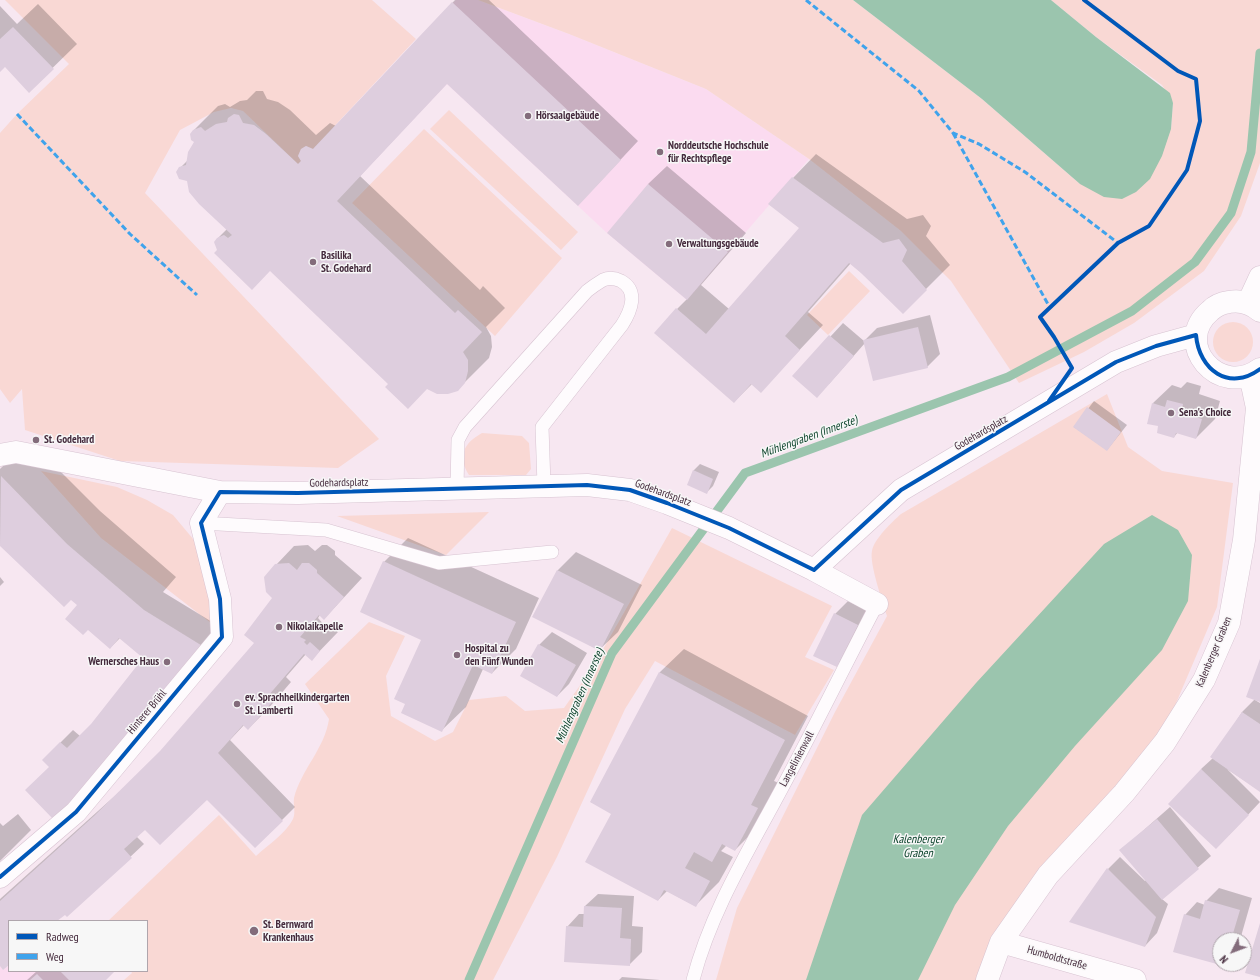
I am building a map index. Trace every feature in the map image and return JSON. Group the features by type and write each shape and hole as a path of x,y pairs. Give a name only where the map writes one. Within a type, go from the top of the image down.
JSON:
{"street":[{"path":"1196,335 1202,319 1214,307 1230,302 1254,307 1260,277"},
{"name":"Kalenberger Graben","path":"987,980 1001,942 1048,875 1124,793 1165,742 1204,680 1229,623 1244,540 1257,408 1255,372 1237,378 1224,377 1212,370 1203,361 1197,349 1196,335"},
{"name":"Godehardsplatz","path":"0,456 16,452 220,492 457,489 544,485 587,485 630,490 667,502 729,528 814,570 901,490 1116,362 1156,346 1196,335"},
{"path":"201,523 220,492"},
{"name":"Hinterer Brühl","path":"0,877 76,812 222,637 220,599 201,523"},
{"name":"Langelinienwall","path":"814,570 877,604"},
{"name":"Humboldtstraße","path":"1001,942 1135,980"}],"lane":[{"path":"457,489 458,440 465,427 587,290 603,280 614,278 627,284 632,295 630,311 622,324 542,427 544,485"},
{"path":"201,523 326,530 439,563 552,552"},
{"name":"Langelinienwall","path":"693,980 714,919 729,886 804,747 877,604"}],"shaded area":[{"path":"5,0 372,0 416,39 313,149 306,146 301,149 298,156 301,161 298,164 243,111 231,108 214,112 180,130 145,193 379,439 338,468 120,461 25,430 22,389 10,403 0,389 0,133 17,114 69,64"},
{"name":"Norddeutsche Hochschule für Rechtspflege","path":"456,0 478,0 569,34 706,89 809,159 687,300 607,233 447,84 354,182 316,146"},
{"path":"478,0 853,0 982,99 1080,184 1171,129 1173,103 1162,85 1096,37 1051,0 1260,0 1260,163 1241,216 1204,271 1134,323 1084,352 1019,383 951,281 901,231 809,159 706,89 569,34"},
{"path":"449,110 578,232 561,250 430,129"},
{"path":"424,129 562,258 495,336 352,203"},
{"path":"849,271 870,291 828,335 807,315"},
{"path":"1237,322 1244,325 1250,331 1253,342 1252,350 1244,359 1237,362 1229,362 1222,359 1214,350 1213,338 1216,331 1225,323"},
{"path":"1107,394 1128,447 1162,471 1233,483 1217,607 1165,729 984,980 716,980 737,908 835,712 887,616 873,564 872,551 876,541 901,514"},
{"path":"482,433 522,436 529,443 531,469 526,475 469,475 463,462 464,451 471,441"},
{"path":"41,471 117,487 147,500 173,515 199,546 216,627 101,538"},
{"path":"489,512 446,555 337,516"},
{"path":"672,528 832,606 805,657 834,670 795,735 655,661 625,709 557,857 493,980 124,980 132,972 148,972 148,920 109,920 219,815 256,856 290,824 294,817 294,798 297,788 323,740 329,719 305,684 369,622 405,636 386,676 391,716 435,741 453,732 469,700 506,696 525,711 564,708 593,667"},
{"path":"0,966 3,970 8,966 8,972 61,972 69,980 0,980"}],"water":[{"path":"853,0 1051,0 1096,37 1170,93 1173,103 1171,129 1162,156 1150,179 1136,192 1122,199 1104,197 1080,184 982,99"},
{"name":"Kalenberger Graben","path":"1152,515 1178,530 1192,555 1188,601 1162,650 1075,746 1008,826 955,905 918,980 806,980 862,815 976,683 1104,544"}],"building":[{"name":"Basilika St. Godehard","path":"452,2 621,160 578,206 447,84 337,201 455,313 458,310 482,332 463,352 468,360 468,371 465,383 458,391 448,394 437,394 427,389 408,409 385,387 388,384 270,271 252,290 214,253 217,250 214,242 217,238 224,235 228,238 232,235 199,204 189,192 187,181 179,179 176,172 179,167 186,165 188,152 194,142 191,140 190,134 193,130 201,127 205,131 216,124 227,122 228,118 234,114 239,115 243,123 254,125 266,134 298,164 301,161 298,156 301,149 306,146 313,149"},
{"path":"13,27 54,69 29,93 5,67 0,72 0,39"},
{"path":"792,177 883,243 899,239 907,250 902,261 927,290 903,314 849,263 785,336 800,350 761,393 751,384 734,403 654,333 676,308 706,334 799,228 768,204"},
{"name":"Verwaltungsgebäude","path":"648,184 728,252 687,300 607,233"},
{"path":"918,327 928,368 873,381 863,340"},
{"path":"829,335 854,356 817,398 792,376"},
{"path":"1167,400 1183,404 1181,413 1202,419 1196,439 1176,433 1174,438 1157,433 1158,426 1147,424 1152,403 1165,407"},
{"path":"1087,407 1121,432 1107,451 1073,427"},
{"path":"693,470 713,479 707,494 687,485"},
{"path":"1,476 67,544 144,610 204,647 77,795 53,819 25,790 49,767 42,760 60,742 67,748 91,724 143,658 119,638 110,649 88,630 83,635 65,619 77,605 71,600 64,607 0,546"},
{"name":"Hospital zu den Fünf Wunden","path":"383,561 516,622 492,674 473,665 442,732 401,713 405,704 394,699 421,640 360,612"},
{"path":"289,563 297,570 302,563 309,563 317,570 317,573 344,597 324,620 319,615 300,637 306,640 304,642 307,645 310,642 320,651 312,661 304,654 268,696 273,701 248,730 243,725 218,753 283,821 255,848 207,800 160,845 145,830 124,849 132,858 67,917 65,915 58,920 8,920 8,966 3,970 0,966 0,901 94,816 160,751 254,643 244,635 272,598 266,592 264,577 275,564"},
{"path":"557,570 624,604 600,651 532,617"},
{"path":"834,613 858,625 837,667 813,656"},
{"path":"538,644 576,665 557,697 520,676"},
{"path":"1260,659 1260,702 1246,697"},
{"path":"659,672 785,740 751,805 758,808 735,851 722,844 712,862 694,852 685,868 710,881 696,907 664,890 658,901 585,862 611,814 590,802"},
{"path":"1242,712 1260,724 1260,792 1210,757"},
{"path":"1201,769 1249,815 1216,849 1168,804"},
{"path":"1157,819 1199,869 1162,900 1119,850"},
{"path":"1107,868 1156,917 1145,947 1069,922"},
{"path":"1205,900 1240,910 1233,932 1212,932 1212,963 1173,952 1184,914 1200,919"},
{"path":"584,906 622,908 620,938 631,939 630,966 564,962 566,926 583,927"},
{"path":"1260,923 1260,977 1245,973 1252,972 1252,950"},
{"path":"61,972 114,972 106,980 69,980"},
{"path":"37,974 43,980 30,980"}],"waterway":[{"name":"Mühlengraben (Innerste)","path":"469,980 612,653 745,473 1008,377 1132,311 1195,262 1231,213 1251,152 1260,53"}],"marked path":[{"path":"806,0 919,91 953,133 979,144 1025,172 1118,243"},
{"path":"17,114 130,234 197,295"},
{"path":"953,133 1049,306"}],"cycle path":[{"path":"1049,401 1072,368 1054,337 1040,317 1118,243 1149,226 1187,170 1200,121 1196,79 1178,71 1084,0"},
{"path":"0,877 76,812 222,637 220,599 201,523 220,492 298,493 587,485 630,490 729,528 814,570 901,490 1116,362 1156,346 1196,335 1198,347 1203,358 1209,367 1218,374 1227,378 1237,378 1248,376 1260,369"}],"place":[{"name":"Hörsaalgebäude","path":"528,116"},
{"name":"Norddeutsche Hochschule für Rechtspflege","path":"660,152"},
{"name":"Verwaltungsgebäude","path":"669,244"},
{"name":"Basilika St. Godehard","path":"313,262"},
{"name":"Sena's Choice","path":"1171,413"},
{"name":"St. Godehard","path":"36,440"},
{"name":"Nikolaikapelle","path":"279,627"},
{"name":"Hospital zu den Fünf Wunden","path":"457,655"},
{"name":"Wernersches Haus","path":"167,662"},
{"name":"ev. Sprachheilkindergarten St. Lamberti","path":"237,704"},
{"name":"St. Bernward Krankenhaus","path":"254,931"}]}
